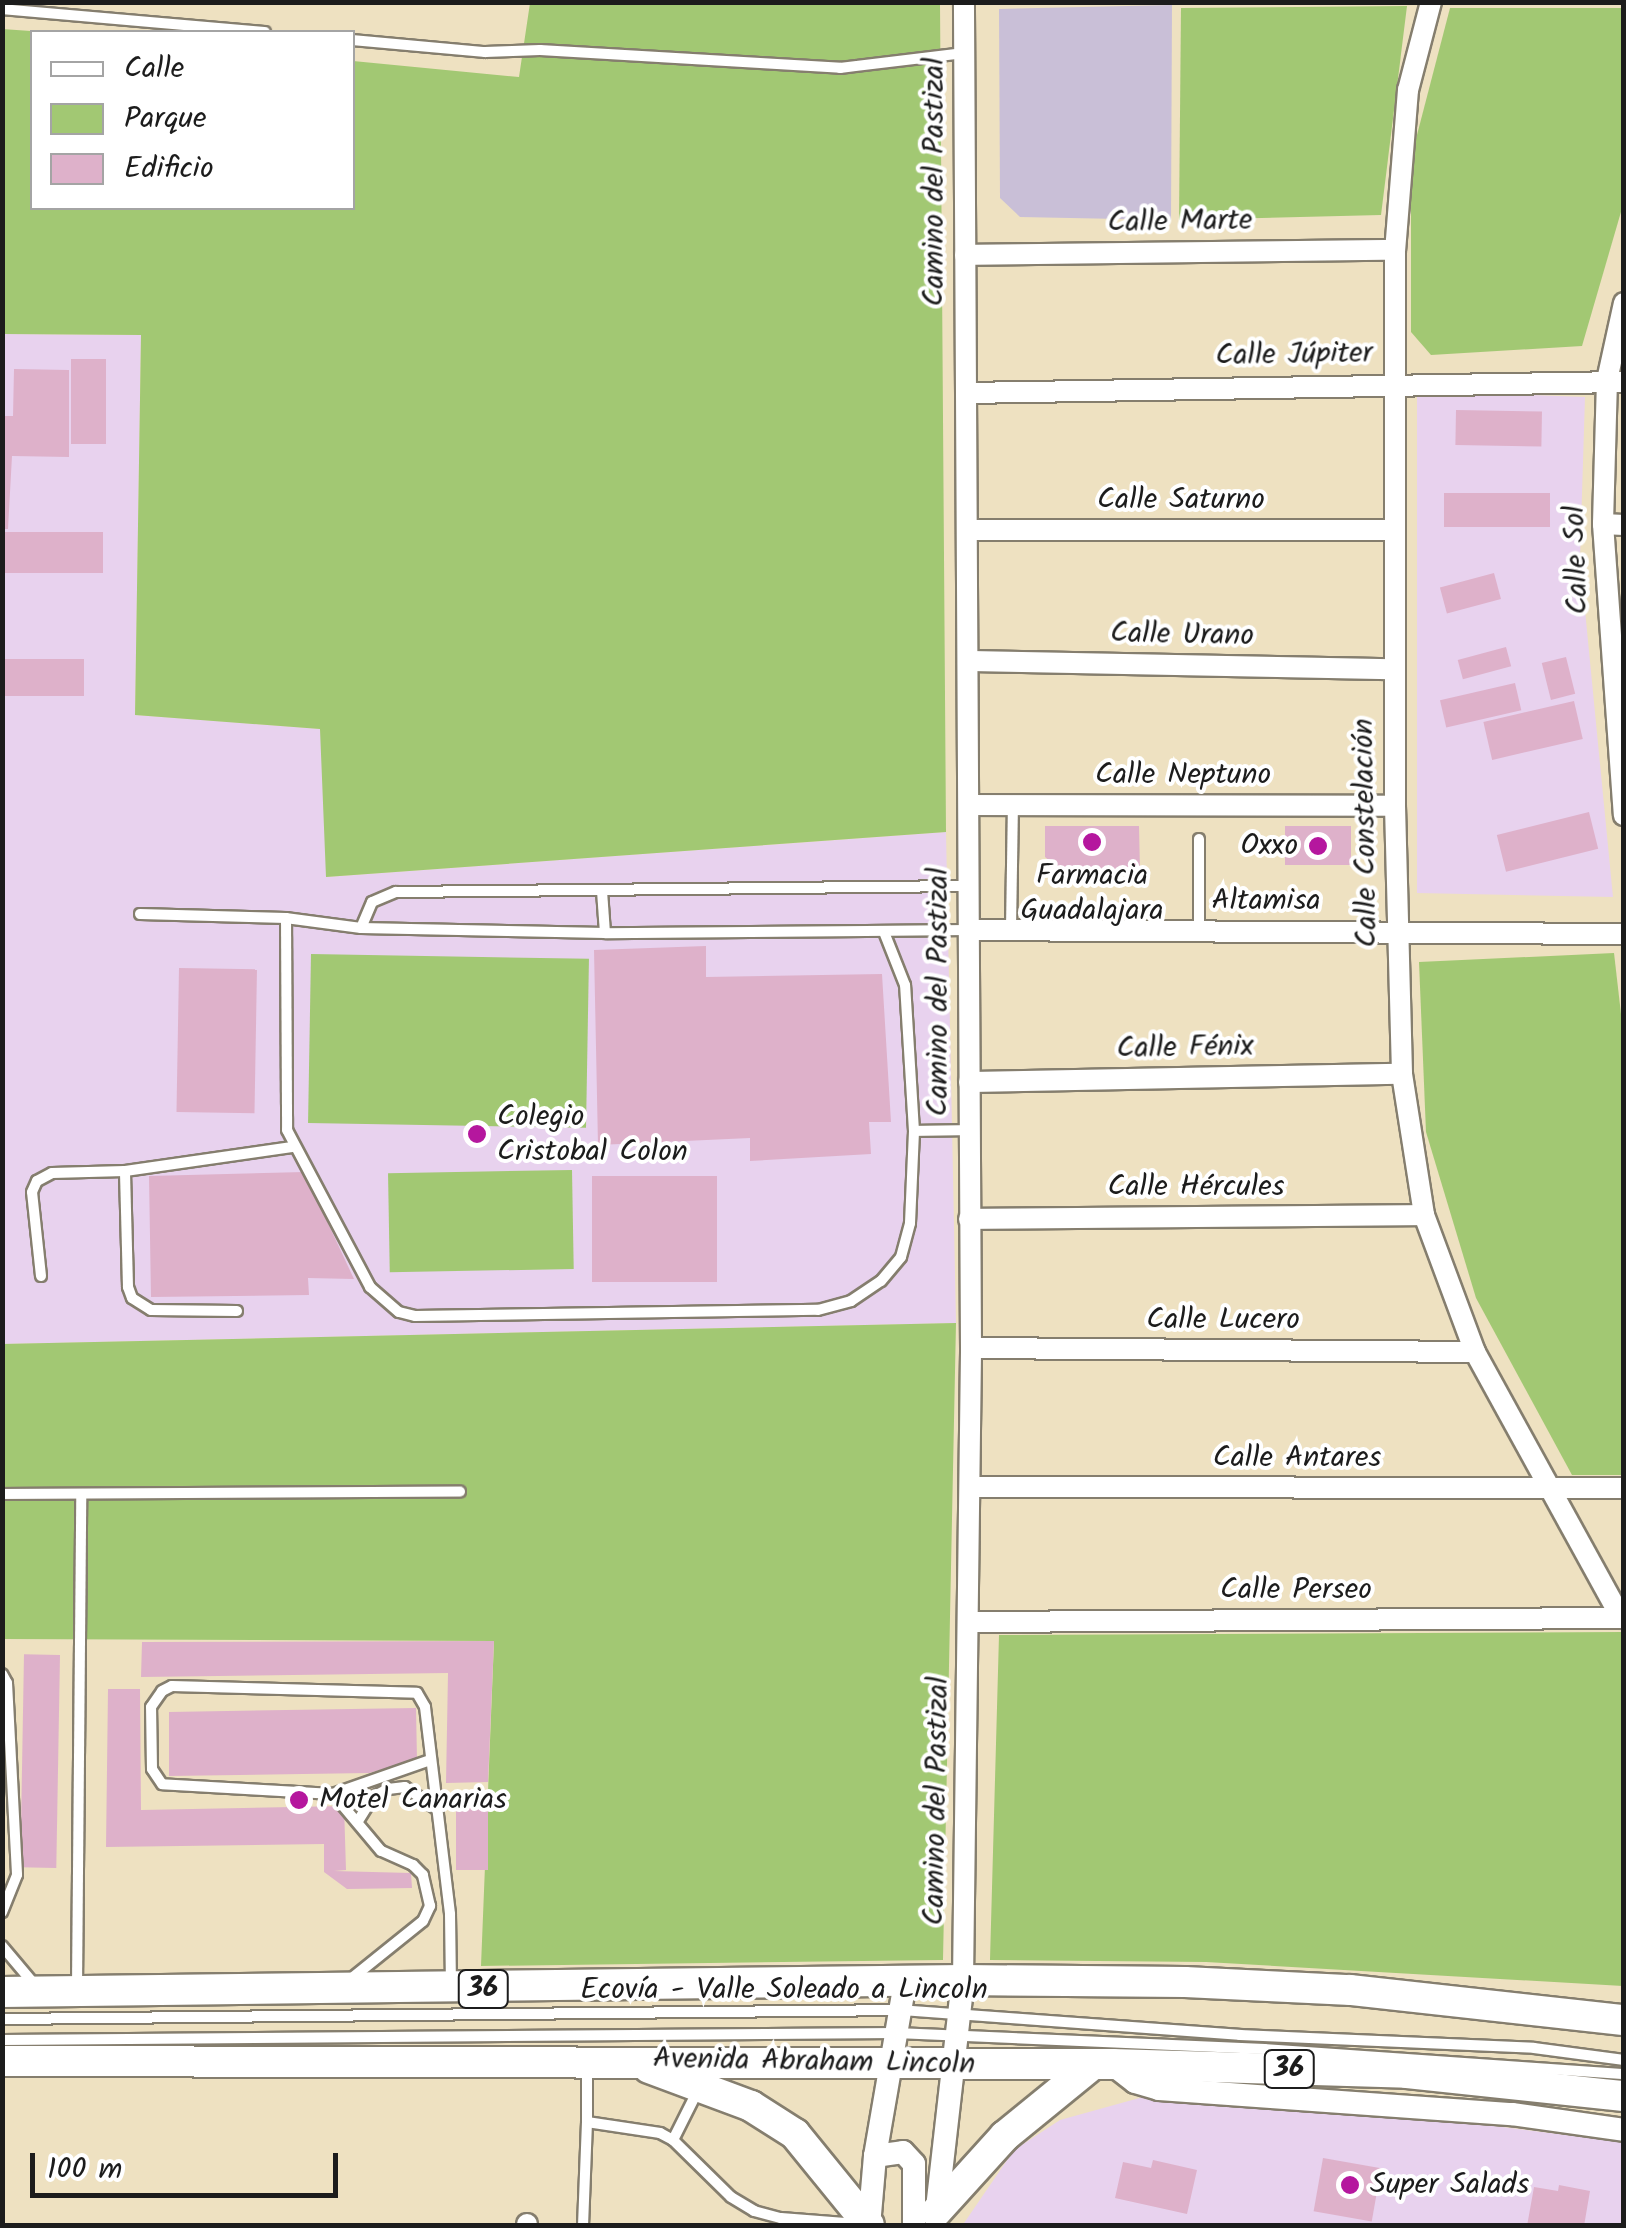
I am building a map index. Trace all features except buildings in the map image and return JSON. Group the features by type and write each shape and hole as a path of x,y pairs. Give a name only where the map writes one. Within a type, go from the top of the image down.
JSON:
{"main road":[{"name":"36","path":"2,1992 450,1989 898,2022 963,1980 1351,1990 1624,2020"},
{"name":"Avenida Abraham Lincoln","path":"2,2061 627,2060 898,2022 1102,2065 1407,2073 1624,2096"},
{"path":"627,2060 751,2106 795,2134 869,2225"},
{"path":"928,2221 1005,2136 1102,2065"}],"street":[{"name":"Camino del Pastizal","path":"963,1980 970,1622 970,805 964,2"},
{"name":"Calle Constelación","path":"1431,2 1408,90 1395,250 1395,806 1402,1074 1424,1215 1476,1352 1622,1618"},
{"name":"Calle Marte","path":"966,255 1395,250"},
{"name":"Calle Sol","path":"1624,304 1615,381 1614,524 1624,815"},
{"name":"Calle Júpiter","path":"966,393 1615,381"},
{"name":"Calle Saturno","path":"967,530 1395,530"},
{"name":"Calle Urano","path":"968,661 1395,668"},
{"name":"Calle Neptuno","path":"970,805 1395,806"},
{"name":"Altamisa","path":"968,930 1624,934"},
{"name":"Calle Fénix","path":"969,1082 1402,1074"},
{"name":"Calle Hércules","path":"969,1218 1424,1215"},
{"name":"Calle Lucero","path":"970,1348 1476,1352"},
{"name":"Calle Antares","path":"970,1488 1624,1488"},
{"name":"Calle Perseo","path":"970,1622 1622,1618"},
{"path":"928,2221 963,1980"},
{"path":"869,2225 875,2156 898,2022"},
{"path":"1102,2065 1159,2089 1512,2114 1624,2130"},
{"path":"875,2156 893,2152 910,2157 928,2221"}],"lane":[{"path":"2,8 243,30"},
{"path":"355,40 484,52 540,50 840,68 965,53"},
{"path":"1011,929 1013,805"},
{"path":"1199,839 1199,931"},
{"path":"362,928 372,902 396,892 968,886"},
{"path":"602,891 605,933"},
{"path":"140,914 286,918 362,928 605,933 968,930"},
{"path":"286,918 284,1112 292,1147 370,1287 398,1312 580,1316 818,1310 851,1301 881,1282 901,1257 910,1223 914,1131 905,985 884,932"},
{"path":"914,1131 970,1130"},
{"path":"41,1276 32,1192 37,1180 52,1173 125,1170 292,1147"},
{"path":"125,1170 128,1287 132,1298 150,1310 237,1311"},
{"path":"2,1494 460,1492"},
{"path":"77,1992 81,1495"},
{"path":"2,1674 7,1683 16,1884 2,1912"},
{"path":"430,1760 333,1794 162,1784 152,1769 155,1697 172,1686 417,1692 425,1707 450,1914 450,1989"},
{"path":"358,1821 373,1797 388,1789 405,1788 436,1809"},
{"path":"333,1794 381,1851 413,1865 430,1890 430,1906 410,1934 337,1990"},
{"path":"2,1862 15,1862"},
{"path":"2,1946 42,1992"},
{"name":"Ecovía - Valle Soleado a Lincoln","path":"2,2019 898,2022 957,2037 1240,2036 1534,2048 1624,2060"},
{"path":"2,2040 898,2022"},
{"path":"957,2037 1265,2049 1624,2074"},
{"path":"583,2226 587,2061"},
{"path":"673,2140 699,2087"},
{"path":"586,2122 643,2128 673,2140 731,2198 754,2211 781,2218 869,2225"}],"shaded area":[{"path":"1172,5 1171,220 1020,217 1000,198 999,9"},
{"name":"Colegio Cristobal Colon","path":"2,334 141,335 135,715 321,729 327,877 946,832 956,1323 3,1344"},
{"path":"1417,391 1585,397 1580,559 1613,897 1417,893"},
{"path":"1143,2097 1415,2116 1623,2142 1623,2225 962,2226 1014,2150 1060,2120"}],"green space":[{"path":"530,3 940,3 946,832 326,877 320,729 135,715 141,335 3,334 2,29 30,31 30,210 355,210 355,61 519,77"},
{"path":"1407,6 1381,215 1179,220 1181,8"},
{"path":"1450,8 1623,8 1623,205 1582,346 1431,355 1411,332 1411,158"},
{"path":"1614,953 1624,1040 1623,1475 1572,1475 1476,1298 1426,1132 1419,962"},
{"path":"311,954 589,959 586,1128 308,1123"},
{"path":"572,1170 574,1269 390,1272 388,1173"},
{"path":"956,1323 943,1960 481,1966 494,1641 3,1639 2,1344"},
{"path":"1624,1632 1623,1986 1206,1962 990,1960 999,1635"}],"place":[{"name":"Farmacia Guadalajara","path":"1092,842"},
{"name":"Oxxo","path":"1318,846"},
{"name":"Colegio Cristobal Colon","path":"477,1134"},
{"name":"Motel Canarias","path":"299,1800"},
{"name":"Super Salads","path":"1350,2185"}]}
